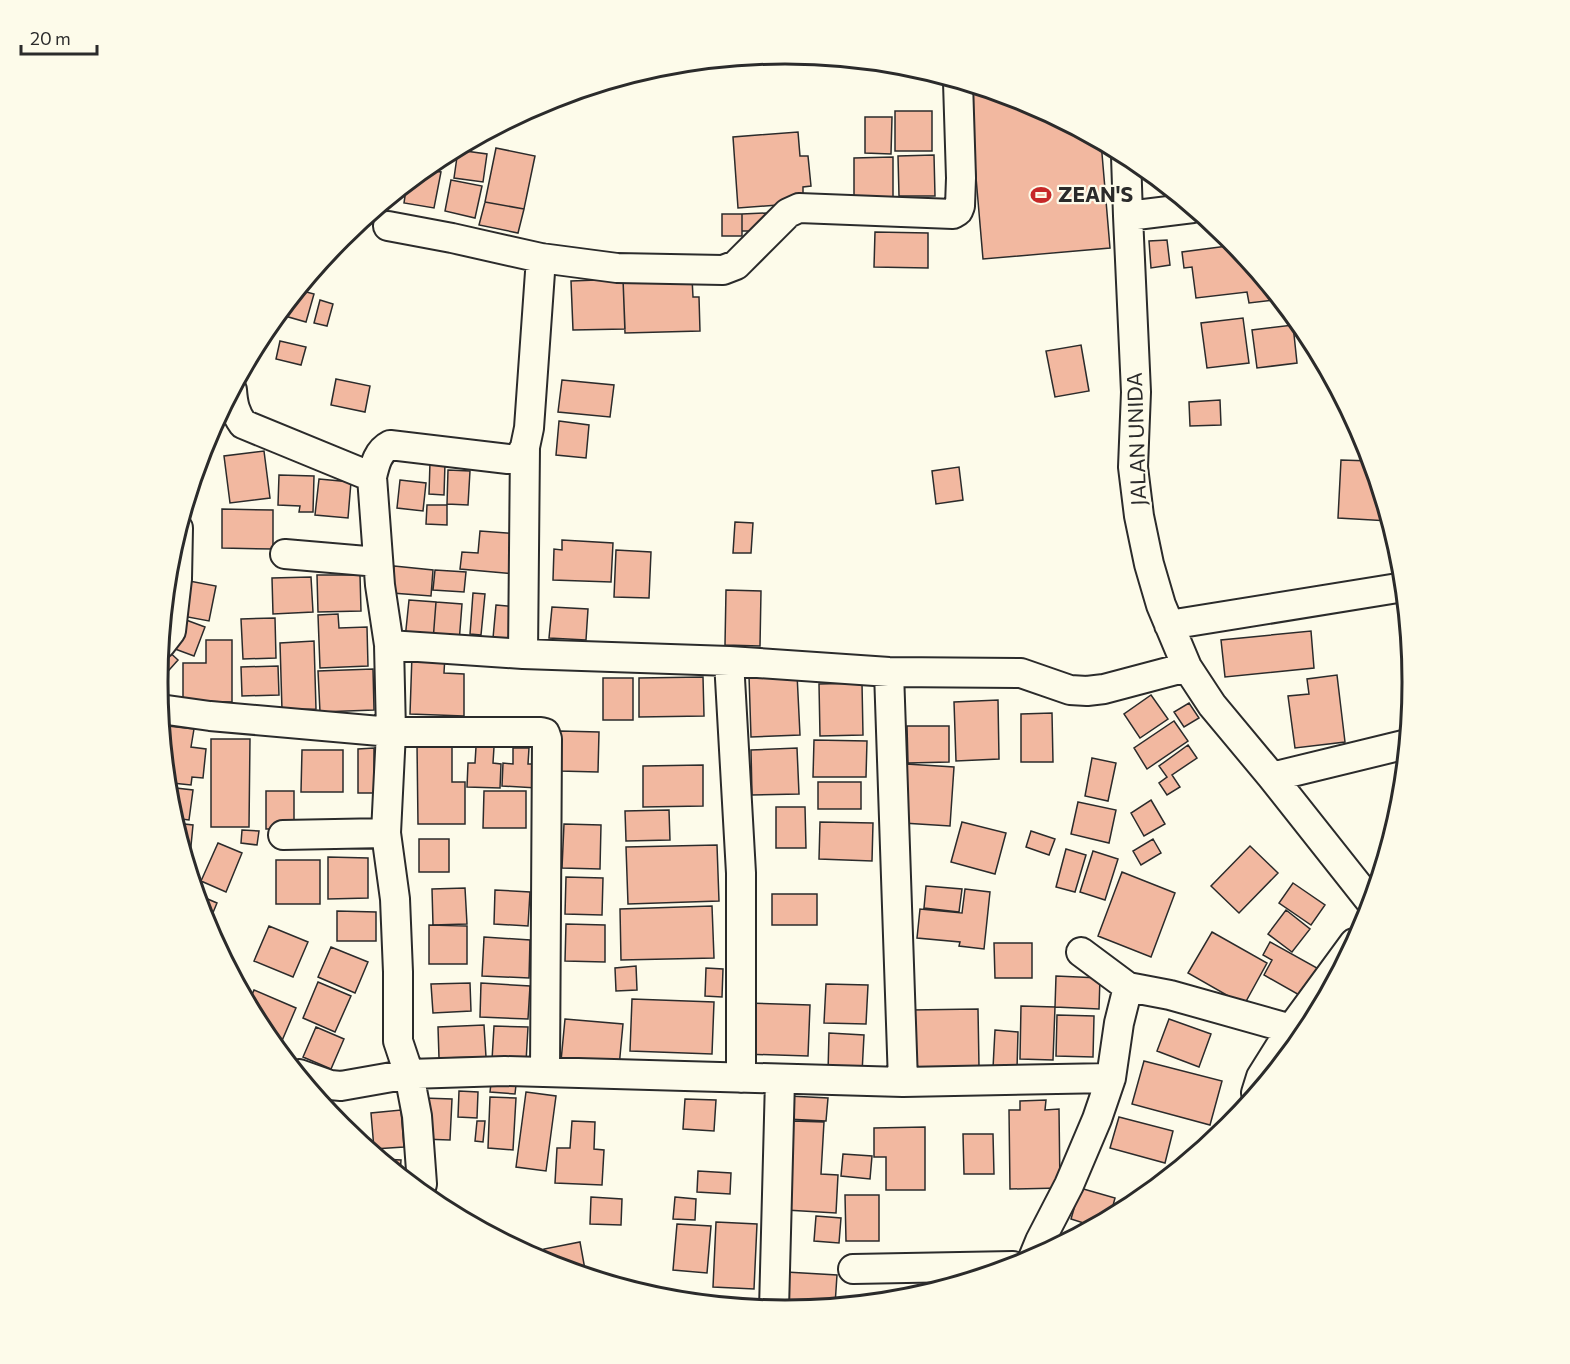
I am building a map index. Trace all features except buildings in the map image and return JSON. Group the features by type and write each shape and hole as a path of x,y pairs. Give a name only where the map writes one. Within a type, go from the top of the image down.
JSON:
{"street":[{"path":"388,226 541,258 617,268 723,270 736,266 788,213 799,208 953,214 958,211 960,197 958,90"},
{"name":"JALAN UNIDA","path":"1126,168 1136,392 1133,467 1139,516 1149,564 1161,605 1186,667 1212,705 1365,894"},
{"path":"1128,216 1182,209"},
{"path":"523,654 525,447 529,428 541,258"},
{"path":"234,403 237,416 243,424 372,477"},
{"path":"422,1181 417,1116 409,1074 398,1041 395,899 386,834 390,732 389,645 378,562 372,477 382,449 390,445 508,459 519,459 525,447"},
{"path":"285,554 378,562"},
{"path":"170,632 177,574"},
{"path":"1169,625 1395,588"},
{"path":"389,645 889,672 1021,673 1070,690 1087,691 1104,689 1186,667"},
{"path":"729,662 741,873 741,1078"},
{"path":"889,672 903,1082"},
{"path":"168,710 390,732 545,733 547,739 545,1072"},
{"path":"1272,777 1399,746"},
{"path":"283,835 386,834"},
{"path":"1081,952 1128,987 1170,994 1291,1029"},
{"path":"1267,1068 1291,1029 1323,985"},
{"path":"1040,1244 1069,1185 1111,1078 1119,1023 1128,987"},
{"path":"312,1079 340,1086 409,1074 505,1071 903,1082 1111,1078"},
{"path":"774,1299 780,1080"},
{"path":"853,1269 984,1267"}],"place":[{"name":"ZEAN'S","path":"1041,195"}]}
